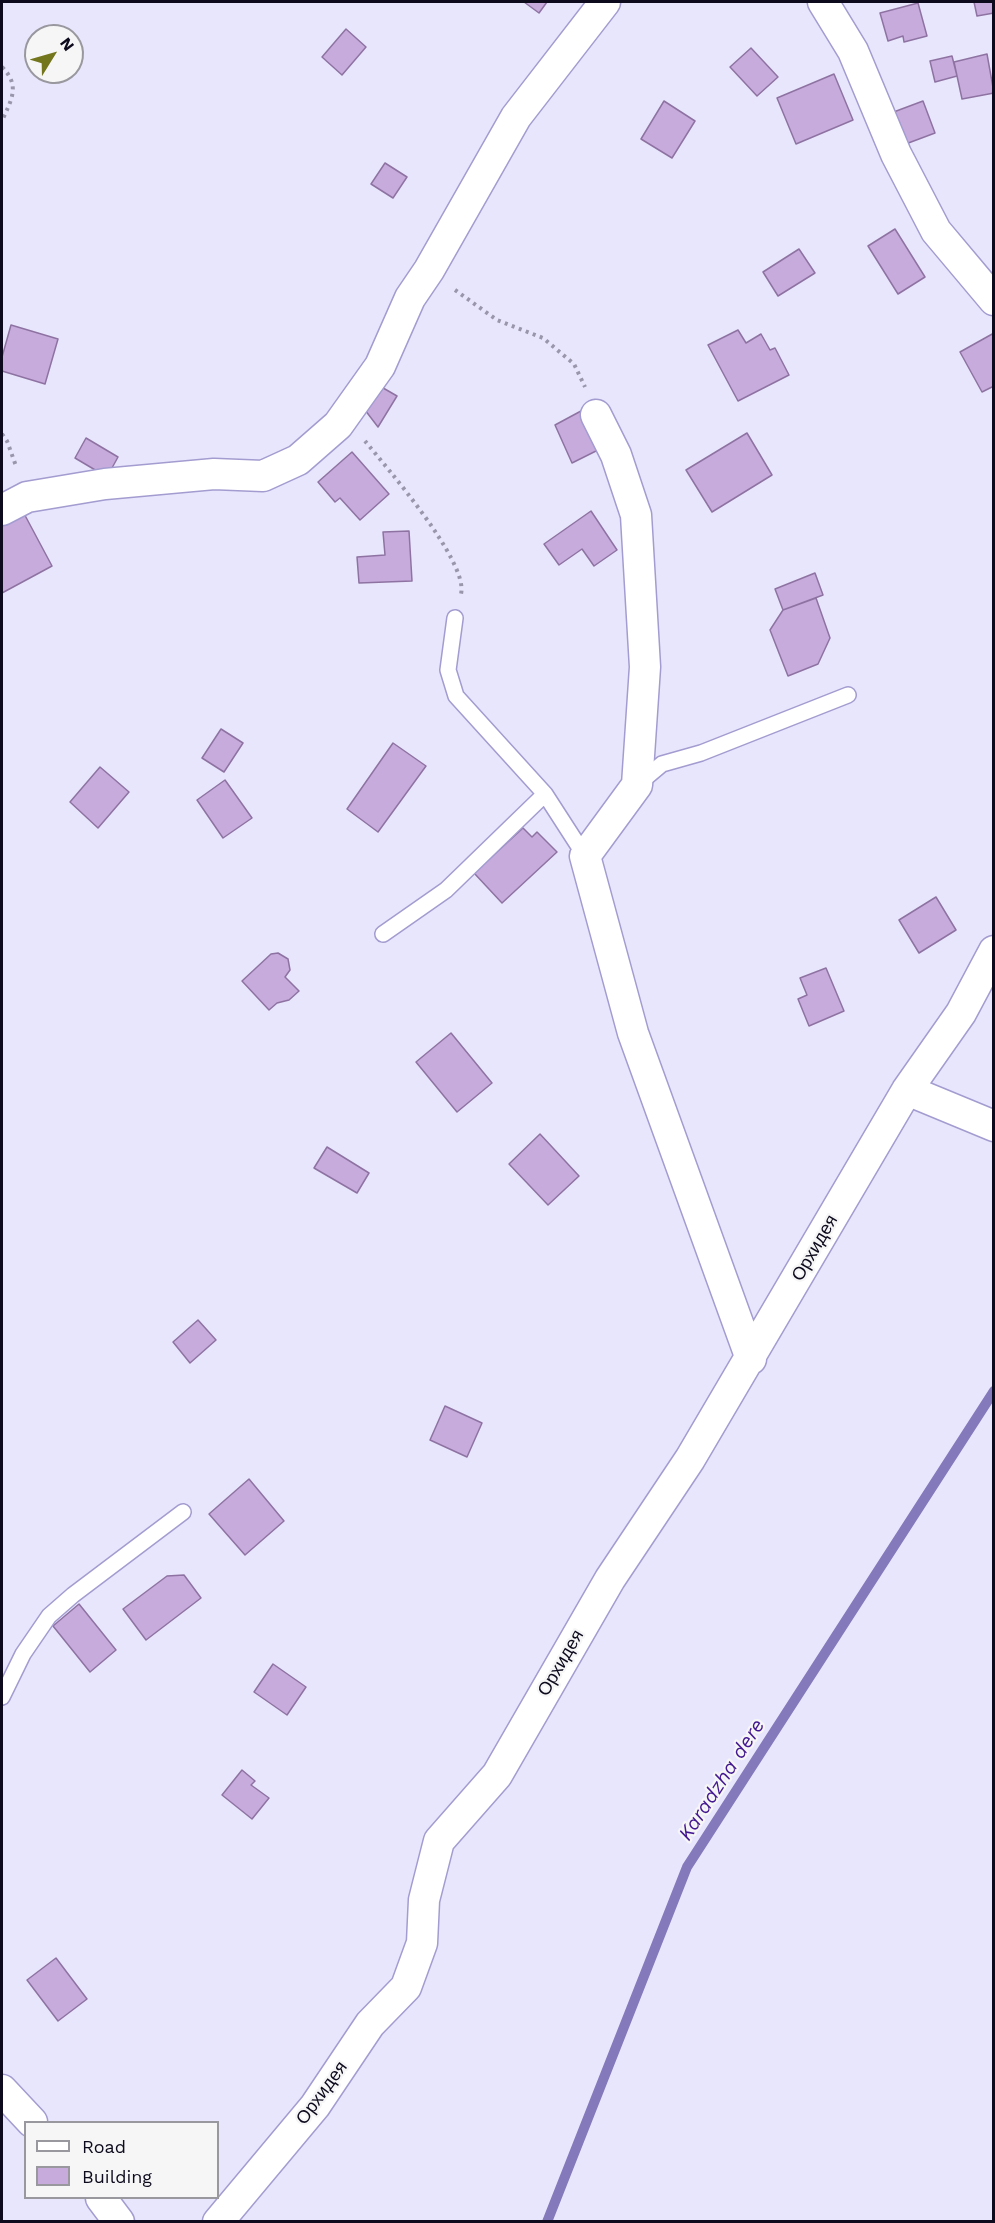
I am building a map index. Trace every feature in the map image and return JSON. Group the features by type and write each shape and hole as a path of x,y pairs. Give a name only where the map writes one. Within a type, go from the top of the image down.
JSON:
{"street":[{"path":"2,510 27,497 105,484 214,474 263,476 298,460 342,420 380,366 410,298 429,270 516,117 605,2"},
{"path":"823,2 853,51 896,154 936,231 993,300"},
{"path":"596,415 616,455 636,515 645,667 637,785 585,856 633,1033 750,1359"},
{"name":"Орхидея","path":"218,2222 315,2106 370,2024 406,1987 422,1943 423,1900 439,1841 497,1775 610,1579 690,1459 907,1090 961,1013 993,951"},
{"path":"907,1090 993,1126"},
{"path":"2,2090 31,2121"},
{"path":"102,2199 119,2222"}],"lane":[{"path":"455,618 448,670 456,696 545,794 585,856"},
{"path":"637,785 662,764 701,753 848,695"},
{"path":"383,934 446,890 545,794"},
{"path":"2,1697 23,1654 50,1616 73,1595 183,1512"}],"path":[{"path":"2,67 11,79 14,90 2,121"},
{"path":"429,270 496,320 543,338 574,364 596,415"},
{"path":"342,420 364,439 412,500 459,570 462,589 455,618"}],"building":[{"path":"524,2 547,2 539,13"},
{"path":"974,2 994,2 994,13 977,16"},
{"path":"918,3 927,36 904,42 903,36 888,41 880,13"},
{"path":"346,29 366,47 342,75 322,57"},
{"path":"751,48 778,77 757,96 730,67"},
{"path":"987,54 994,93 962,99 954,62"},
{"path":"952,56 957,76 935,82 930,61"},
{"path":"834,74 853,120 796,144 777,98"},
{"path":"664,101 695,121 672,158 641,139"},
{"path":"923,101 935,133 903,145 891,113"},
{"path":"385,163 407,177 393,198 371,184"},
{"path":"895,229 925,277 898,294 868,246"},
{"path":"799,249 815,273 778,296 763,272"},
{"path":"11,325 58,339 45,384 2,371 2,357"},
{"path":"738,330 746,343 761,334 770,350 775,348 789,375 738,401 708,345"},
{"path":"994,333 994,386 982,392 960,352"},
{"path":"378,385 397,396 378,427 365,410"},
{"path":"581,411 600,449 572,463 555,425"},
{"path":"747,433 772,475 712,512 686,470"},
{"path":"86,438 118,457 107,477 75,458"},
{"path":"352,452 389,494 360,520 340,498 335,502 318,482"},
{"path":"20,506 52,566 2,593 2,516"},
{"path":"591,511 617,550 594,566 582,549 559,565 544,544"},
{"path":"409,531 412,581 359,583 357,557 385,555 383,532"},
{"path":"815,573 823,595 783,610 775,589"},
{"path":"816,598 830,638 818,664 788,676 770,630 783,610"},
{"path":"221,729 243,743 224,772 202,758"},
{"path":"393,743 426,766 378,832 347,809"},
{"path":"100,767 129,792 98,828 70,802"},
{"path":"225,780 252,818 223,838 197,800"},
{"path":"523,828 532,837 537,832 557,852 502,903 474,873"},
{"path":"936,897 956,930 919,953 899,920"},
{"path":"278,953 288,959 290,970 285,977 299,991 289,1000 277,1003 269,1010 242,981 271,954"},
{"path":"826,968 844,1011 809,1026 798,999 807,995 800,978"},
{"path":"451,1033 492,1083 457,1112 416,1062"},
{"path":"540,1134 579,1176 548,1205 509,1164"},
{"path":"327,1147 369,1173 357,1193 314,1168"},
{"path":"198,1320 216,1340 190,1363 173,1342"},
{"path":"445,1406 482,1423 467,1457 430,1440"},
{"path":"249,1479 284,1521 245,1555 209,1514"},
{"path":"184,1575 201,1598 146,1640 123,1609 167,1576"},
{"path":"79,1604 116,1650 90,1672 53,1626"},
{"path":"273,1664 306,1687 287,1715 254,1692"},
{"path":"242,1770 255,1781 251,1785 269,1798 252,1819 222,1795"},
{"path":"56,1958 87,1999 58,2021 27,1980"}],"waterway":[{"name":"Karadzha dere","path":"547,2222 687,1867 994,1391"}]}
